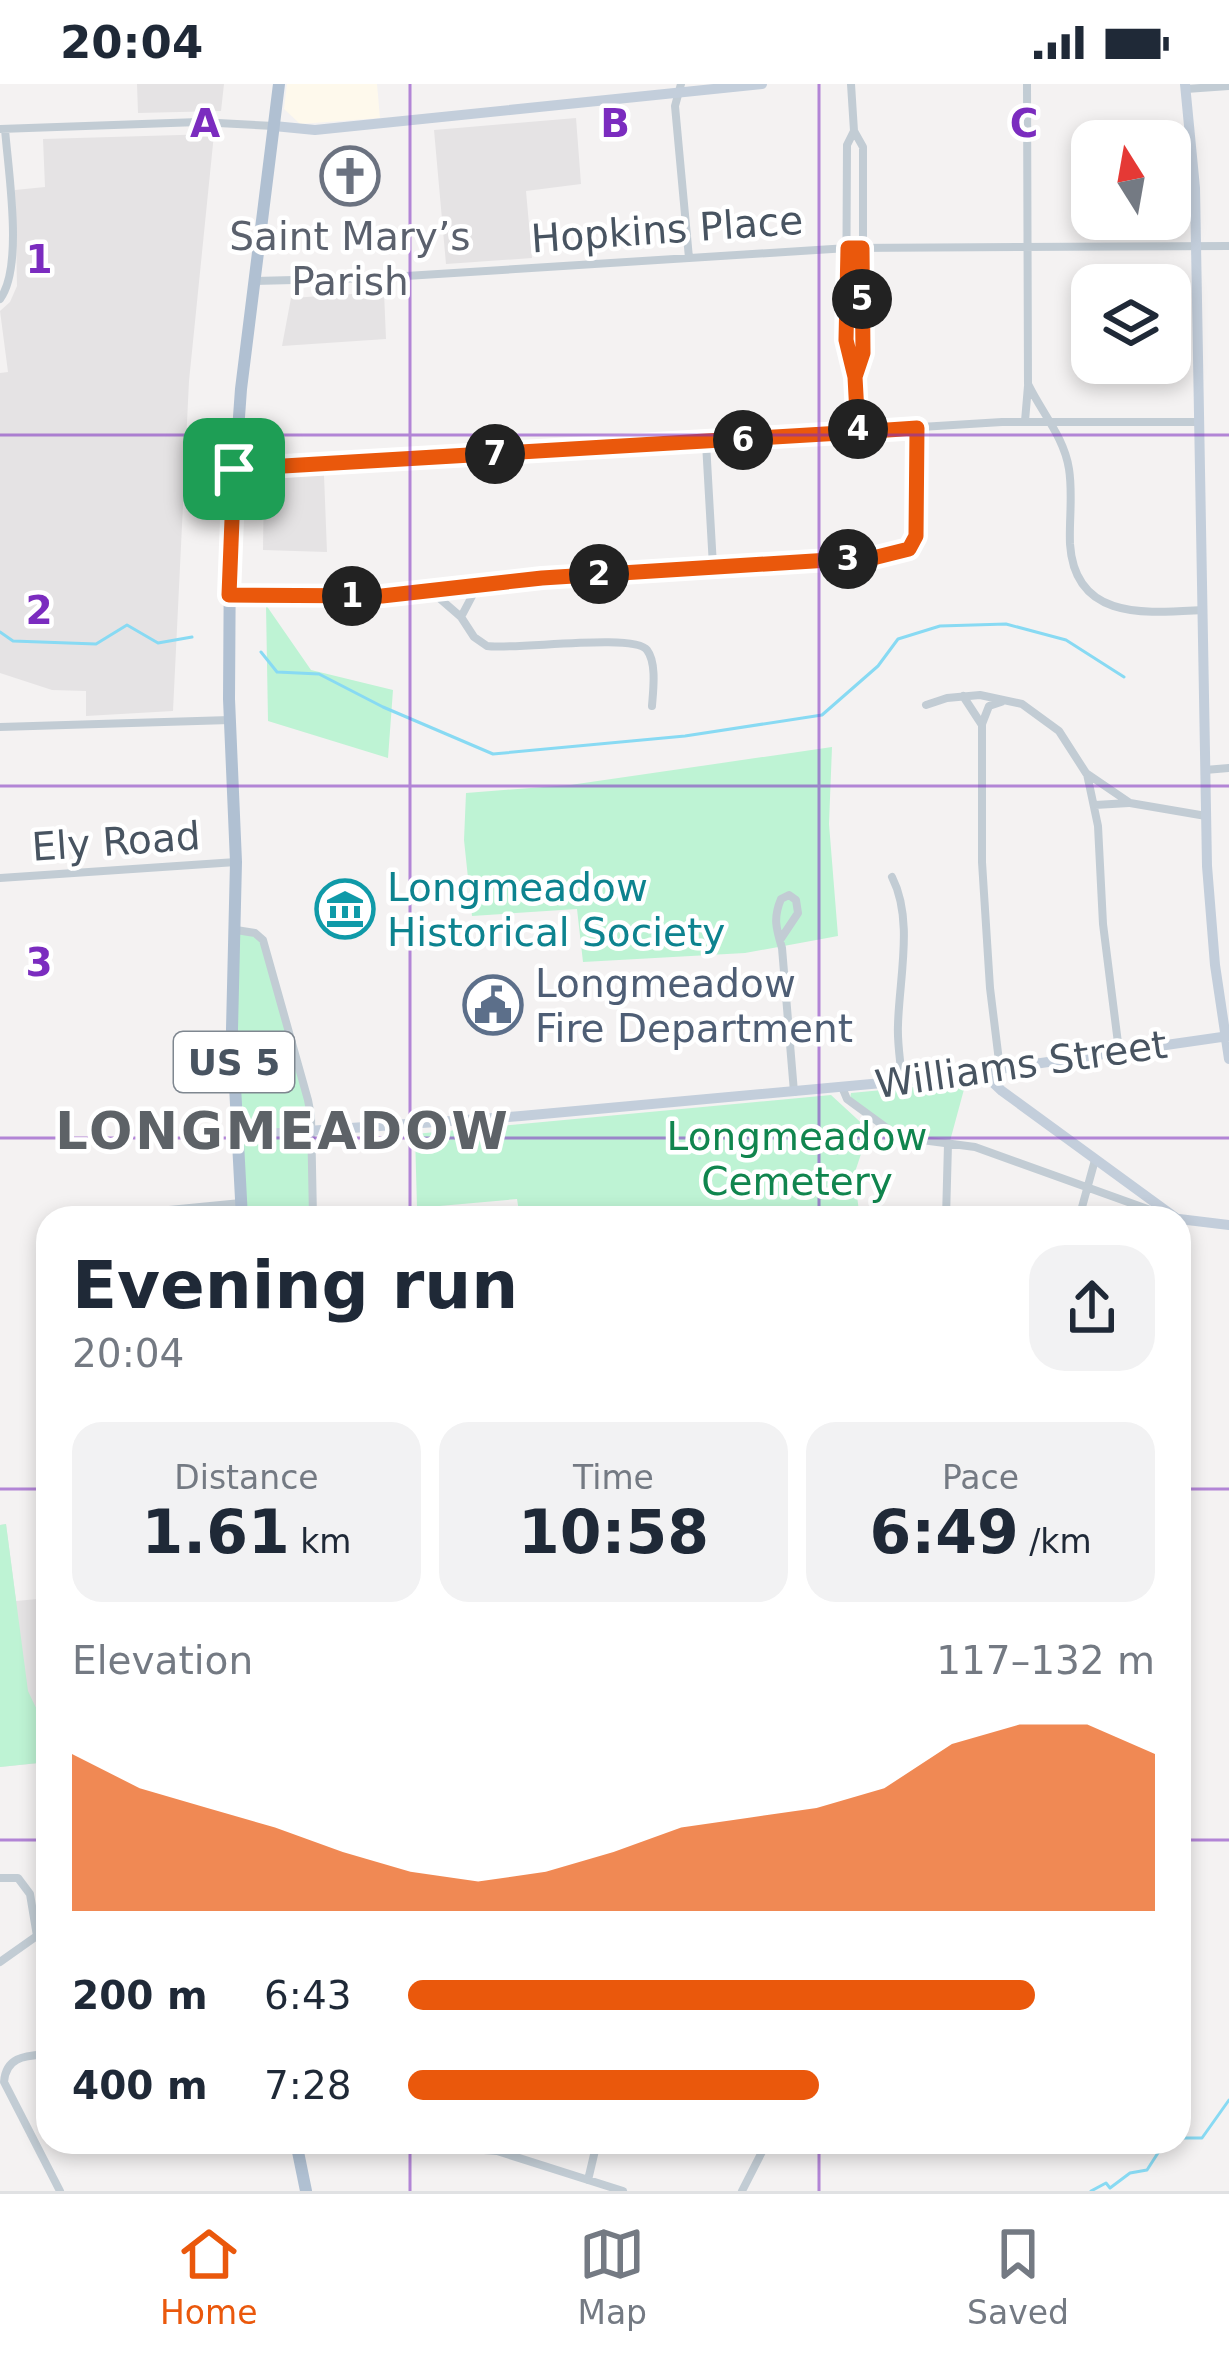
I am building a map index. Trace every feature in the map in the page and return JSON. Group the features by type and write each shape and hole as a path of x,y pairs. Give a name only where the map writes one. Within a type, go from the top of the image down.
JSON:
{"main road":[{"name":"US 5","path":"242,1206 232,1029 236,862 229,595 234,469 279,84"},
{"path":"274,126 315,130 680,88 762,84"},
{"path":"1185,87 1196,246 1206,816 1212,928 1229,1059"},
{"name":"Williams Street","path":"238,1136 521,1117 902,1082 1227,1036"},
{"path":"982,1072 1158,1206"},
{"path":"1191,1220 1229,1225"},
{"path":"298,2154 306,2191"}],"street":[{"path":"851,84 854,131 863,147 863,353 855,377"},
{"path":"1025,421 1027,84"},
{"path":"1185,87 1229,86"},
{"path":"680,88 675,106 689,258"},
{"path":"0,299 7,288 11,252 3,129 200,122 274,126"},
{"path":"854,131 847,146 846,340 855,377 858,432"},
{"name":"Hopkins Place","path":"254,281 374,278 848,248 1229,247"},
{"path":"1028,384 1068,464 1072,555 1085,588 1105,603 1127,610 1202,610"},
{"path":"234,469 1045,420 1199,422"},
{"path":"229,595 382,596 479,583 877,557 909,549 917,529 917,428"},
{"path":"706,443 713,566"},
{"path":"461,617 479,583"},
{"path":"431,591 461,617 474,638 495,647 605,642 643,646 652,666 652,706"},
{"path":"963,695 982,725"},
{"path":"926,705 963,695 1015,702 1054,725 1086,773 1095,805 1104,937 1119,1051"},
{"path":"1000,1069 982,875 982,725 991,704 1015,702"},
{"path":"0,727 230,720"},
{"path":"1205,770 1229,768"},
{"path":"1086,773 1130,803"},
{"path":"1095,805 1130,803 1206,816"},
{"name":"Ely Road","path":"0,878 236,862"},
{"path":"892,877 902,897 898,1030 902,1082"},
{"path":"780,940 798,913 796,899 789,895 781,898 775,921 794,1091"},
{"path":"234,930 255,933 262,940 310,1109 313,1206"},
{"path":"842,1087 847,1099 894,1135 981,1149 1141,1206"},
{"path":"946,1206 948,1144"},
{"path":"1082,1206 1095,1160"},
{"path":"0,1878 24,1883 36,1927"},
{"path":"0,1962 36,1937"},
{"path":"36,2056 17,2058 6,2070 4,2082 36,2144"},
{"path":"41,2154 60,2191"},
{"path":"506,2154 622,2191"},
{"path":"588,2180 594,2154"},
{"path":"742,2191 761,2154"}],"shaded area":[{"path":"137,84 224,84 221,111 138,113"},
{"path":"287,84 377,84 380,118 300,124 284,109"},
{"path":"576,118 581,184 526,191 532,258 446,264 434,130"},
{"path":"214,134 189,381 173,711 86,716 86,691 52,690 0,673 0,373 8,372 0,311 17,286 15,190 45,187 43,139"},
{"path":"384,292 386,339 282,346 291,298"},
{"path":"324,475 327,552 263,550 264,479"},
{"path":"6,1524 16,1601 36,1599 36,1763 0,1767 0,1525"}],"green space":[{"path":"266,605 311,670 393,690 388,758 268,721"},
{"path":"832,747 829,824 838,936 745,953 583,962 577,909 472,916 464,840 466,793 570,785"},
{"path":"234,930 260,936 308,1100 312,1206 242,1206"},
{"path":"966,1082 950,1141 896,1129 850,1098 851,1093"},
{"name":"Longmeadow Cemetery","path":"831,1095 869,1130 854,1175 858,1206 518,1206 517,1199 417,1206 415,1134"},
{"path":"6,1524 28,1691 36,1708 36,1763 0,1767 0,1525"}],"waterway":[{"path":"261,652 277,672 319,674 493,754 685,736 822,715 878,666 898,639 940,626 1006,624 1066,640 1124,677"},
{"path":"0,632 13,641 96,644 127,625 158,643 192,637"},
{"path":"1191,2138 1202,2138 1229,2100"},
{"path":"1091,2191 1106,2183 1110,2188 1130,2173 1147,2170 1157,2154"}],"place":[{"name":"Saint Mary’s Parish","path":"350,176"},
{"name":"Longmeadow Historical Society","path":"345,909"},
{"name":"Longmeadow Fire Department","path":"493,1005"}],"district":[{"name":"LONGMEADOW","path":"283,1131"}],"route":[{"path":"234,469 229,595 382,596 542,578 877,557 909,549 918,516 917,428 858,432 855,377 846,340 848,248 862,248 863,353 855,377 858,432 234,469"}]}
